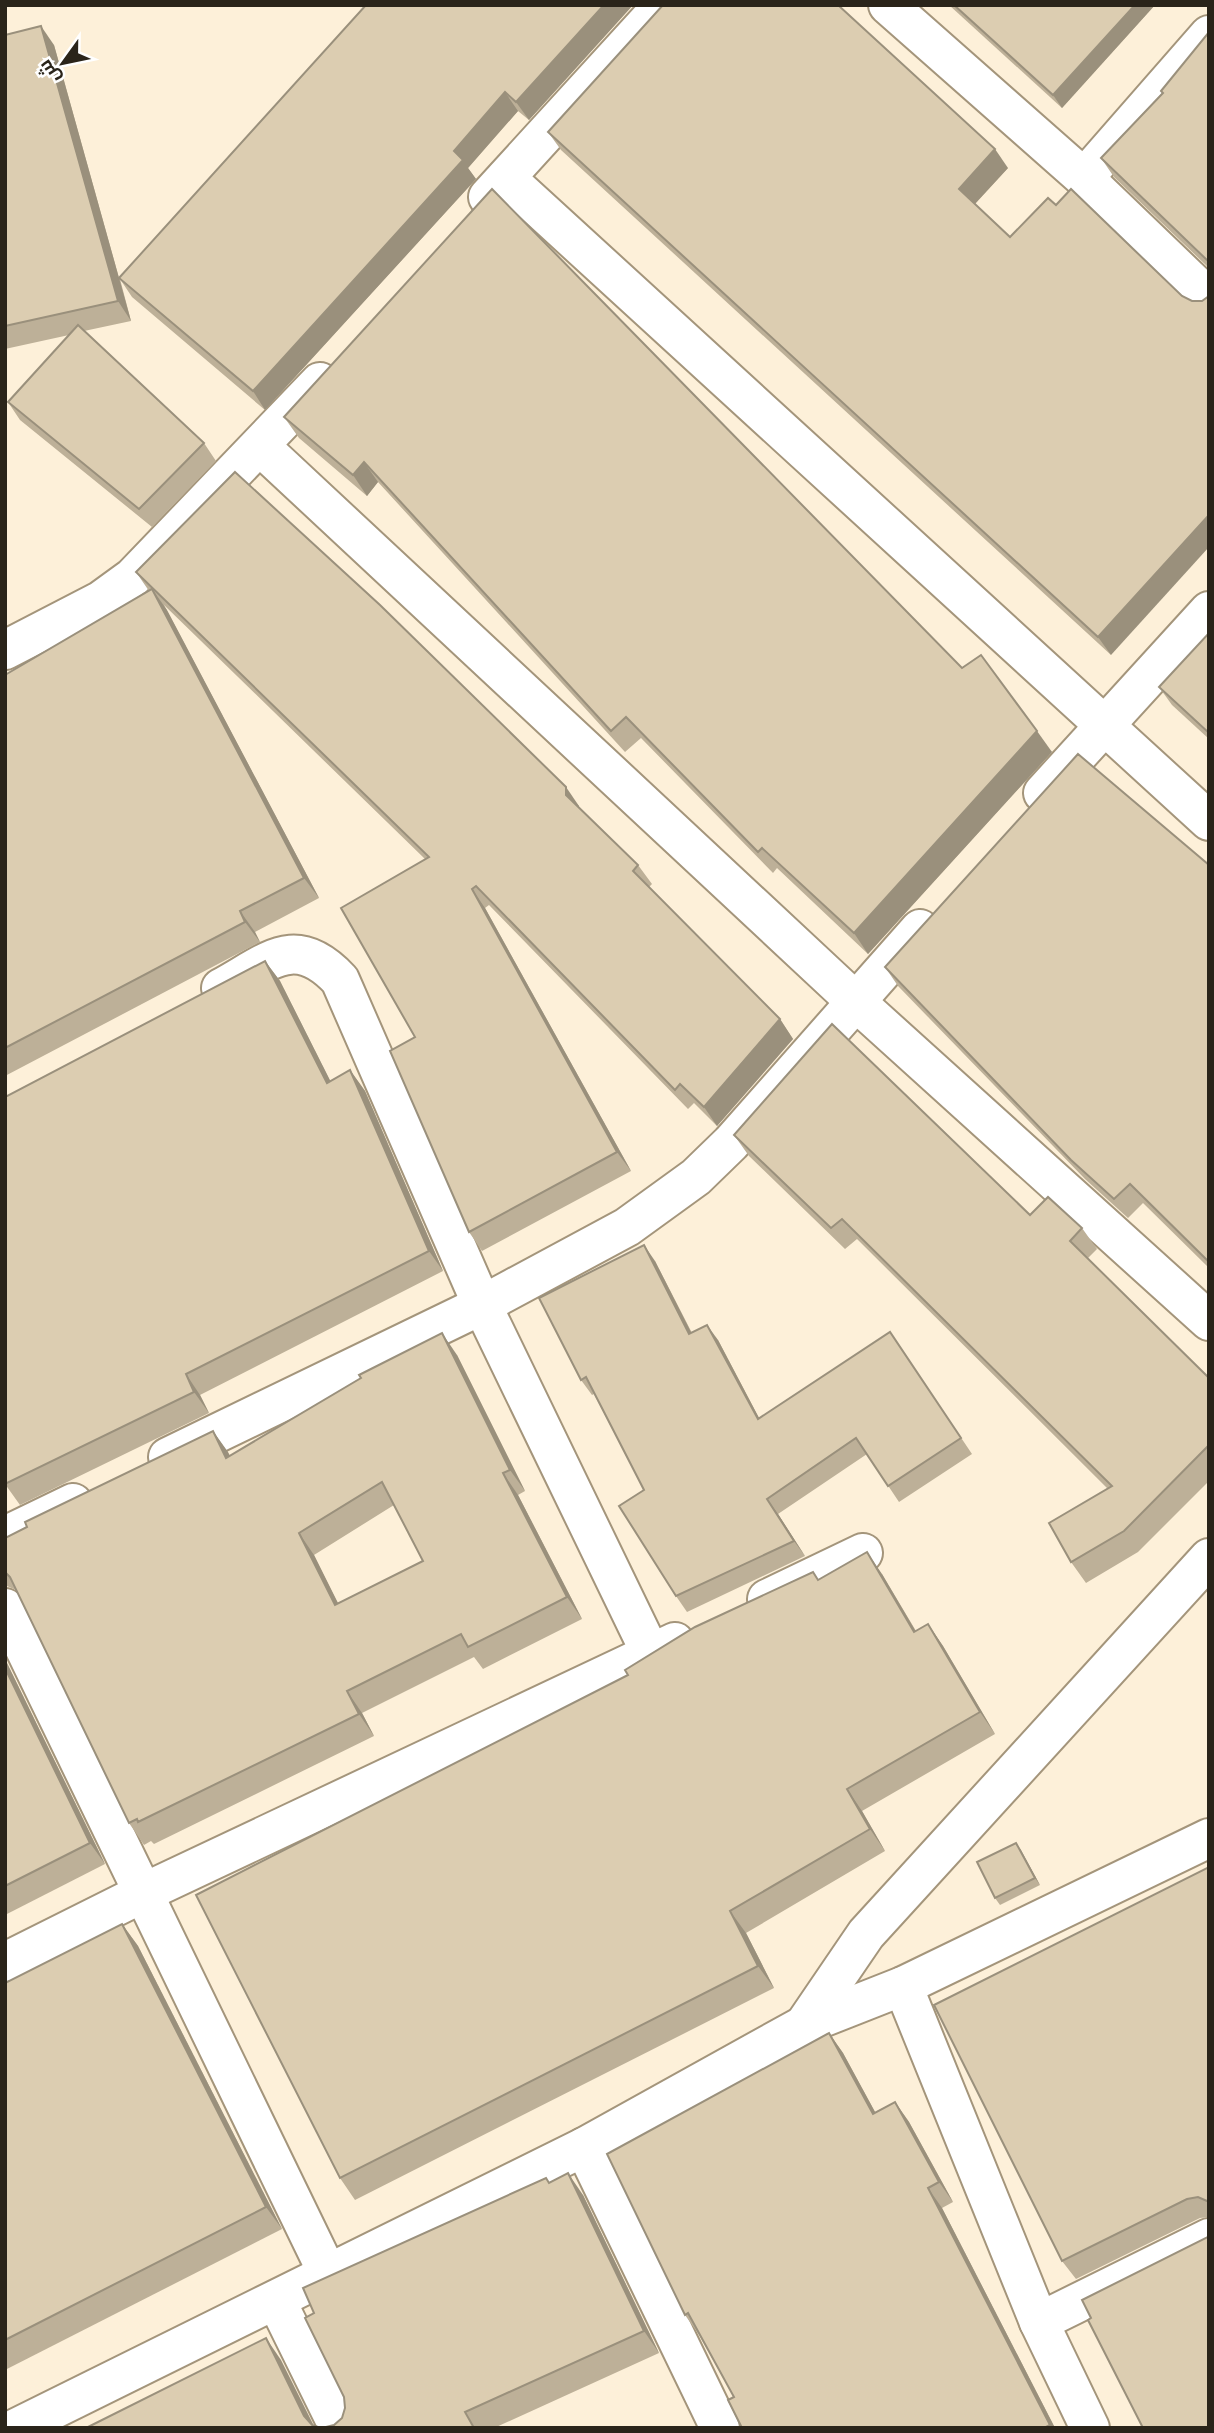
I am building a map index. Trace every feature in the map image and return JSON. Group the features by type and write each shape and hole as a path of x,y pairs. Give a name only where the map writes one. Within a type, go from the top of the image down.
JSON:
{"street":[{"path":"468,219 663,5"},
{"path":"888,5 1084,178 1209,298"},
{"path":"1084,178 1209,36"},
{"path":"506,177 1209,821"},
{"path":"5,650 100,601 133,577 261,447 346,354"},
{"path":"261,447 855,1000 1209,1321"},
{"path":"1021,817 1209,611"},
{"path":"5,1536 482,1305 627,1227 696,1177 731,1143 947,899"},
{"path":"187,1006 283,955 303,953 322,961 340,980 482,1305 650,1654"},
{"path":"738,1612 863,1553"},
{"path":"804,2025 866,1934 1209,1558"},
{"path":"5,1608 328,2274"},
{"path":"5,1962 143,1893 701,1630"},
{"path":"16,2428 584,2147 804,2025 903,1986 1209,1838"},
{"path":"903,1986 1039,2322 1090,2428"},
{"path":"584,2147 720,2428"},
{"path":"1039,2322 1209,2238"},
{"path":"276,2300 339,2428"}],"building":[{"path":"366,5 604,5 516,102 505,92 454,151 463,160 253,391 119,278"},
{"path":"663,5 838,5 995,149 959,189 1010,237 1048,198 1056,205 1071,189 1182,296 1192,301 1202,301 1209,296 1209,515 1098,637 548,132"},
{"path":"954,5 1135,5 1053,95"},
{"path":"41,26 118,301 5,326 5,35"},
{"path":"1209,32 1209,262 1101,158 1163,93 1161,91"},
{"path":"492,189 962,668 981,655 1037,731 854,933 762,848 758,852 626,717 611,731 364,462 353,475 284,417"},
{"path":"78,325 204,443 139,509 8,402"},
{"path":"235,472 380,605 566,787 566,795 638,865 633,871 780,1019 704,1107 680,1084 675,1090 476,886 472,889 617,1152 469,1232 390,1051 415,1037 341,908 429,857 136,572"},
{"path":"152,589 304,878 240,911 245,922 5,1048 5,675"},
{"path":"1209,633 1209,733 1159,687"},
{"path":"1078,754 1209,865 1209,1262 1130,1184 1114,1199 1071,1160 885,967"},
{"path":"265,961 327,1083 350,1070 429,1251 186,1374 194,1392 5,1484 5,1097"},
{"path":"832,1024 1030,1215 1048,1197 1082,1228 1070,1241 1209,1378 1209,1445 1124,1531 1071,1562 1049,1523 1112,1486 842,1219 831,1228 734,1135"},
{"path":"644,1245 689,1334 707,1325 758,1419 890,1332 961,1438 888,1486 856,1438 767,1499 794,1541 676,1596 619,1506 644,1490 586,1377 581,1380 539,1298"},
{"path":"442,1333 510,1470 503,1473 567,1597 468,1647 461,1634 347,1691 359,1714 138,1822 137,1819 129,1823 10,1577 5,1572 5,1538 27,1527 25,1522 213,1431 226,1458 361,1378 359,1375","holes":["382,1482 423,1561 335,1605 299,1533"]},
{"path":"867,1552 914,1632 928,1624 980,1712 847,1789 870,1829 730,1911 758,1966 340,2178 196,1895 628,1675 625,1670 695,1627 813,1572 818,1580"},
{"path":"5,1668 90,1843 5,1886"},
{"path":"1016,1843 1035,1878 995,1898 977,1862"},
{"path":"1209,1867 1209,2202 1198,2197 1187,2199 1062,2261 934,2005"},
{"path":"122,1924 266,2207 5,2340 5,1983"},
{"path":"829,2033 873,2114 895,2102 939,2182 928,2188 1050,2425 1044,2428 742,2428 728,2400 734,2397 688,2313 685,2315 607,2154"},
{"path":"568,2173 644,2331 465,2412 474,2428 322,2428 334,2425 342,2418 344,2397 305,2318 314,2313 303,2288 546,2178 549,2183"},
{"path":"1209,2236 1209,2428 1143,2428 1088,2320 1091,2318 1082,2300"},
{"path":"266,2338 304,2416 312,2425 321,2428 86,2428"}]}
